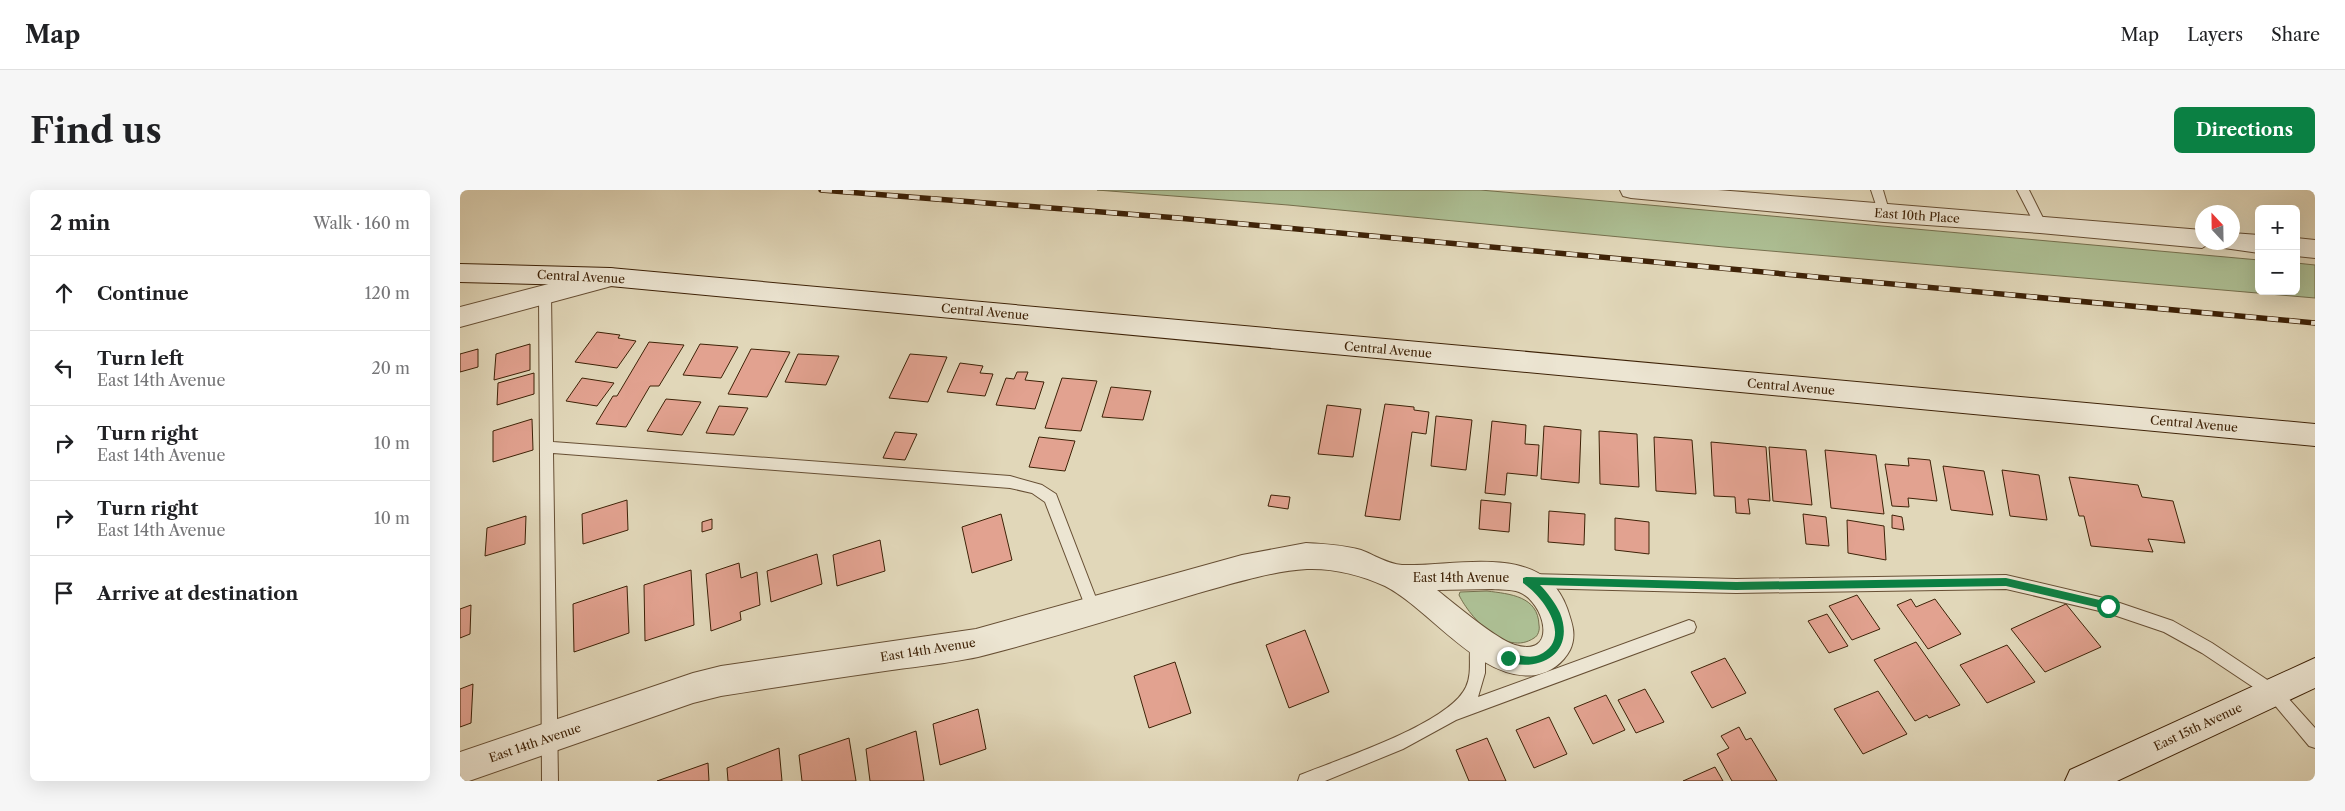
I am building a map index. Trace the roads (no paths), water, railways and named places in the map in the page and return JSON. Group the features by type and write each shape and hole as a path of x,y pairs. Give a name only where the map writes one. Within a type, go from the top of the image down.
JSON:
{"street":[{"name":"East 10th Place","path":"1631,190 1884,214 2040,224 2195,238"},
{"path":"2240,243 2255,244"},
{"path":"2300,247 2315,249"},
{"name":"Central Avenue","path":"460,272 610,278 2315,436"},
{"path":"460,317 610,278"},
{"name":"East 14th Avenue","path":"460,768 693,688 721,681 976,643 1242,568 1306,556 1338,558 1360,563 1397,578 1478,639 1508,658 1523,661 1539,660 1551,652 1558,642 1559,628 1556,614 1538,588 1526,580 1512,576 1397,578"},
{"name":"East 15th Avenue","path":"2081,781 2315,673"}],"lane":[{"path":"1877,190 1884,214"},
{"path":"2023,190 2040,224"},
{"path":"545,294 550,781"},
{"path":"546,447 1010,482 1032,486 1044,491 1051,498 1094,611"},
{"path":"1526,580 1736,586 2006,582 2108,606 2168,626 2205,647 2274,692 2315,740"},
{"path":"1306,781 1433,727 1456,712 1689,627"},
{"path":"1456,712 1471,693 1476,679 1479,657 1478,639"}],"railway":[{"path":"821,190 1178,218 2315,323"}]}
